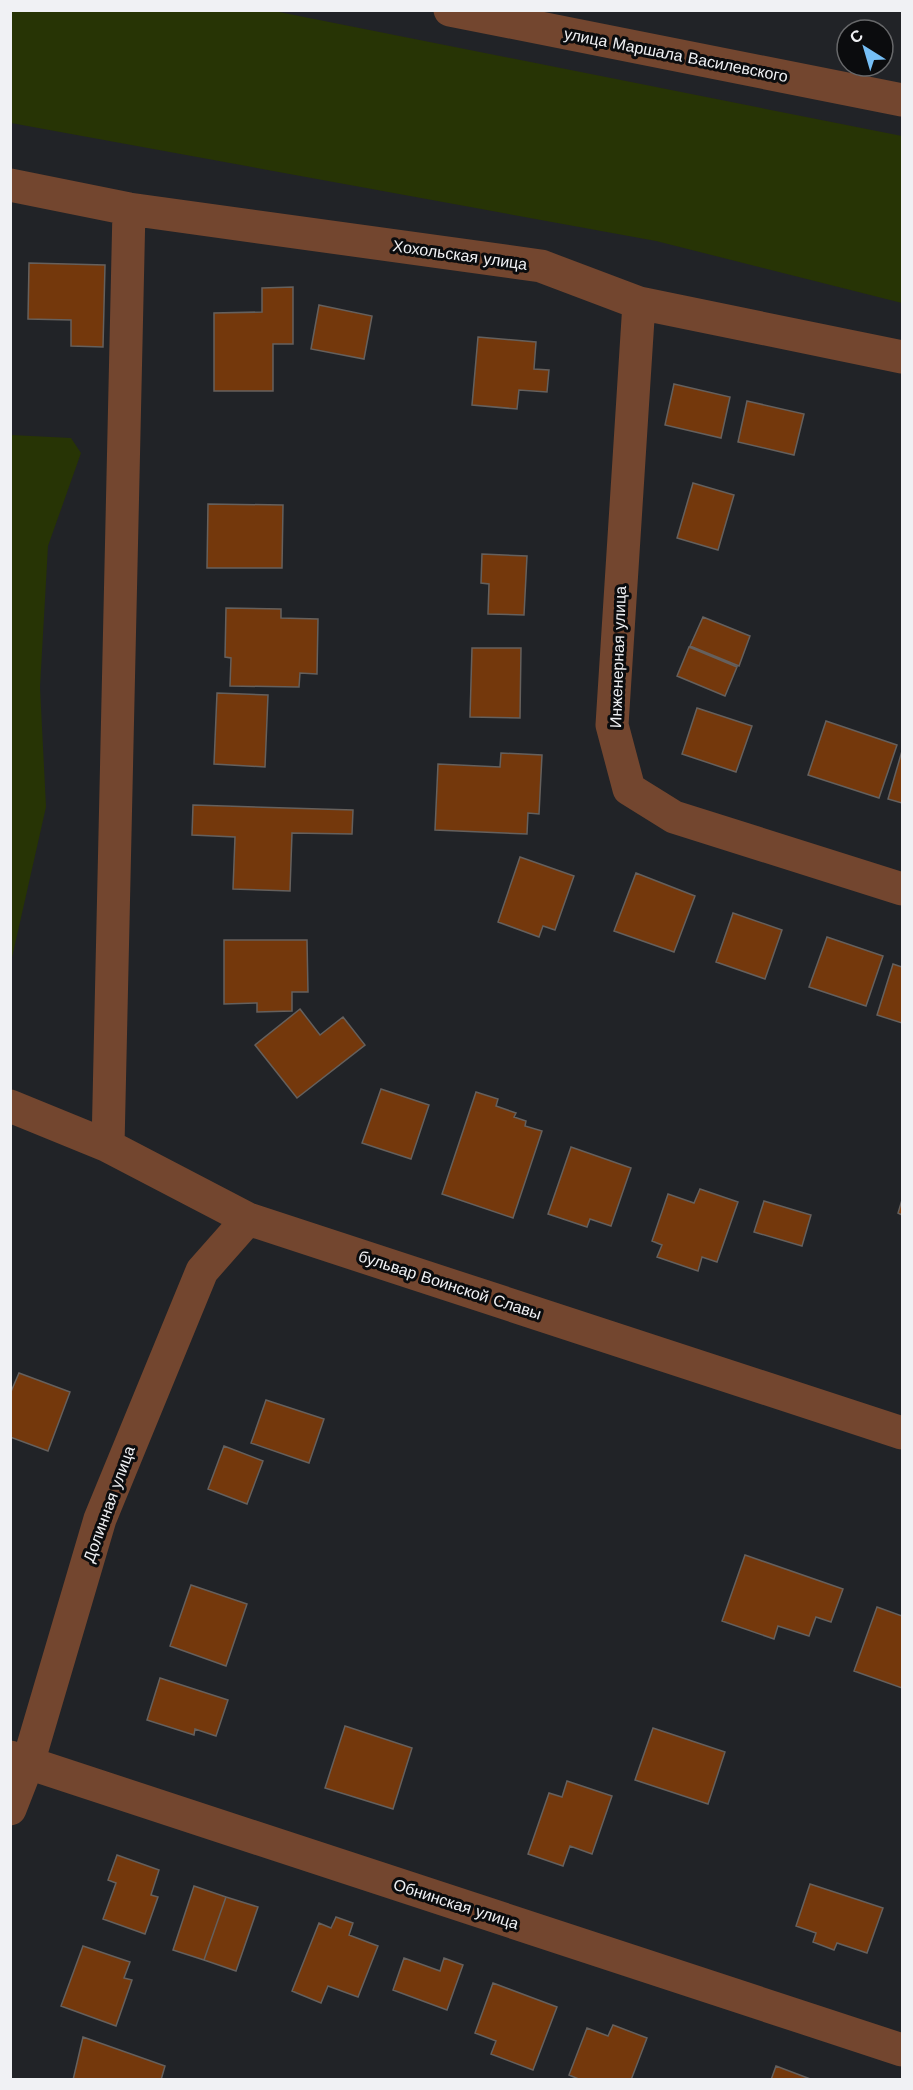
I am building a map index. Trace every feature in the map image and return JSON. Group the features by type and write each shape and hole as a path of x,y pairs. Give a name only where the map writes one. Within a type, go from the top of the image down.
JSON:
{"street":[{"name":"улица Маршала Василевского","path":"450,10 903,100"},
{"name":"Хохольская улица","path":"10,185 129,209 541,266 639,303 903,357"},
{"path":"108,1146 129,209"},
{"name":"Инженерная улица","path":"639,303 612,725 629,789 674,817 903,889"},
{"name":"бульвар Воинской Славы","path":"10,1106 108,1146 248,1219 903,1433"},
{"name":"Долинная улица","path":"10,1809 20,1760 100,1519 202,1271 248,1219"},
{"name":"Обнинская улица","path":"20,1760 903,2050"}],"green space":[{"path":"10,11 274,11 902,136 902,303 656,241 11,123"},
{"path":"11,435 71,438 81,453 48,546 40,687 46,807 11,962"}],"building":[{"path":"29,263 105,265 103,347 71,346 71,320 28,319"},
{"path":"293,287 293,344 273,344 273,391 214,391 214,313 262,312 262,288"},
{"path":"319,305 372,316 364,359 311,349"},
{"path":"478,337 536,342 534,369 549,370 547,392 519,390 517,409 472,405"},
{"path":"674,384 730,397 721,438 665,425"},
{"path":"747,401 804,414 794,455 738,442"},
{"path":"693,483 734,495 718,550 677,538"},
{"path":"208,504 283,505 282,568 207,568"},
{"path":"482,554 527,556 524,615 488,614 489,584 481,583"},
{"path":"226,608 281,609 281,618 318,619 317,674 300,673 299,687 230,686 231,658 225,657"},
{"path":"703,617 750,636 739,666 690,646"},
{"path":"689,647 737,667 725,696 677,676"},
{"path":"472,648 521,648 520,718 470,717"},
{"path":"217,693 268,695 265,767 214,764"},
{"path":"697,708 752,726 736,772 682,754"},
{"path":"826,721 897,745 879,798 808,775"},
{"path":"902,751 902,803 888,799"},
{"path":"501,753 542,755 539,814 528,813 527,834 435,830 438,764 500,767"},
{"path":"193,805 353,810 352,834 292,833 290,891 233,889 235,837 192,835"},
{"path":"520,857 574,876 555,930 543,926 539,937 498,922"},
{"path":"636,873 695,896 674,952 614,931"},
{"path":"733,913 782,930 765,979 716,962"},
{"path":"827,937 883,956 866,1006 809,987"},
{"path":"224,940 307,940 308,992 292,992 292,1011 257,1012 257,1003 224,1004"},
{"path":"893,964 902,967 902,1023 877,1015"},
{"path":"300,1009 320,1035 343,1017 365,1045 297,1098 255,1045"},
{"path":"381,1089 429,1105 411,1159 362,1143"},
{"path":"476,1092 498,1099 496,1106 516,1113 514,1117 526,1121 525,1126 542,1131 513,1218 442,1194"},
{"path":"571,1147 631,1168 611,1226 590,1219 587,1227 548,1214"},
{"path":"700,1189 738,1202 717,1262 702,1257 698,1271 657,1257 662,1245 652,1241 668,1194 694,1203"},
{"path":"902,1200 902,1215 898,1213"},
{"path":"764,1201 811,1215 802,1246 754,1232"},
{"path":"19,1373 70,1392 48,1451 10,1437 10,1394"},
{"path":"266,1400 324,1419 309,1463 251,1443"},
{"path":"224,1446 263,1461 247,1504 208,1489"},
{"path":"745,1555 843,1589 831,1622 816,1617 809,1636 778,1626 774,1639 722,1621"},
{"path":"191,1585 247,1604 226,1666 170,1646"},
{"path":"877,1607 902,1616 902,1688 854,1671"},
{"path":"160,1678 228,1700 216,1736 195,1729 194,1735 147,1720"},
{"path":"345,1726 412,1748 393,1809 325,1788"},
{"path":"653,1728 725,1752 708,1804 635,1780"},
{"path":"567,1781 612,1796 592,1854 570,1846 563,1866 528,1854 549,1793 562,1797"},
{"path":"117,1855 159,1870 151,1895 158,1897 145,1934 103,1919 116,1883 108,1880"},
{"path":"810,1884 883,1908 867,1953 837,1943 834,1950 813,1942 816,1933 796,1926"},
{"path":"194,1886 226,1897 204,1960 173,1950"},
{"path":"226,1897 258,1907 236,1971 204,1960"},
{"path":"336,1917 353,1923 349,1935 378,1946 358,1997 328,1986 321,2003 292,1991 319,1923 331,1928"},
{"path":"83,1946 130,1962 124,1978 132,1980 116,2026 61,2006"},
{"path":"404,1958 440,1971 444,1958 463,1965 447,2010 393,1990"},
{"path":"493,1983 557,2007 533,2070 491,2054 496,2041 475,2033"},
{"path":"613,2025 647,2038 631,2080 581,2080 569,2075 587,2028 608,2036"},
{"path":"83,2037 165,2066 161,2080 73,2080"},
{"path":"776,2066 813,2080 771,2080"}]}
